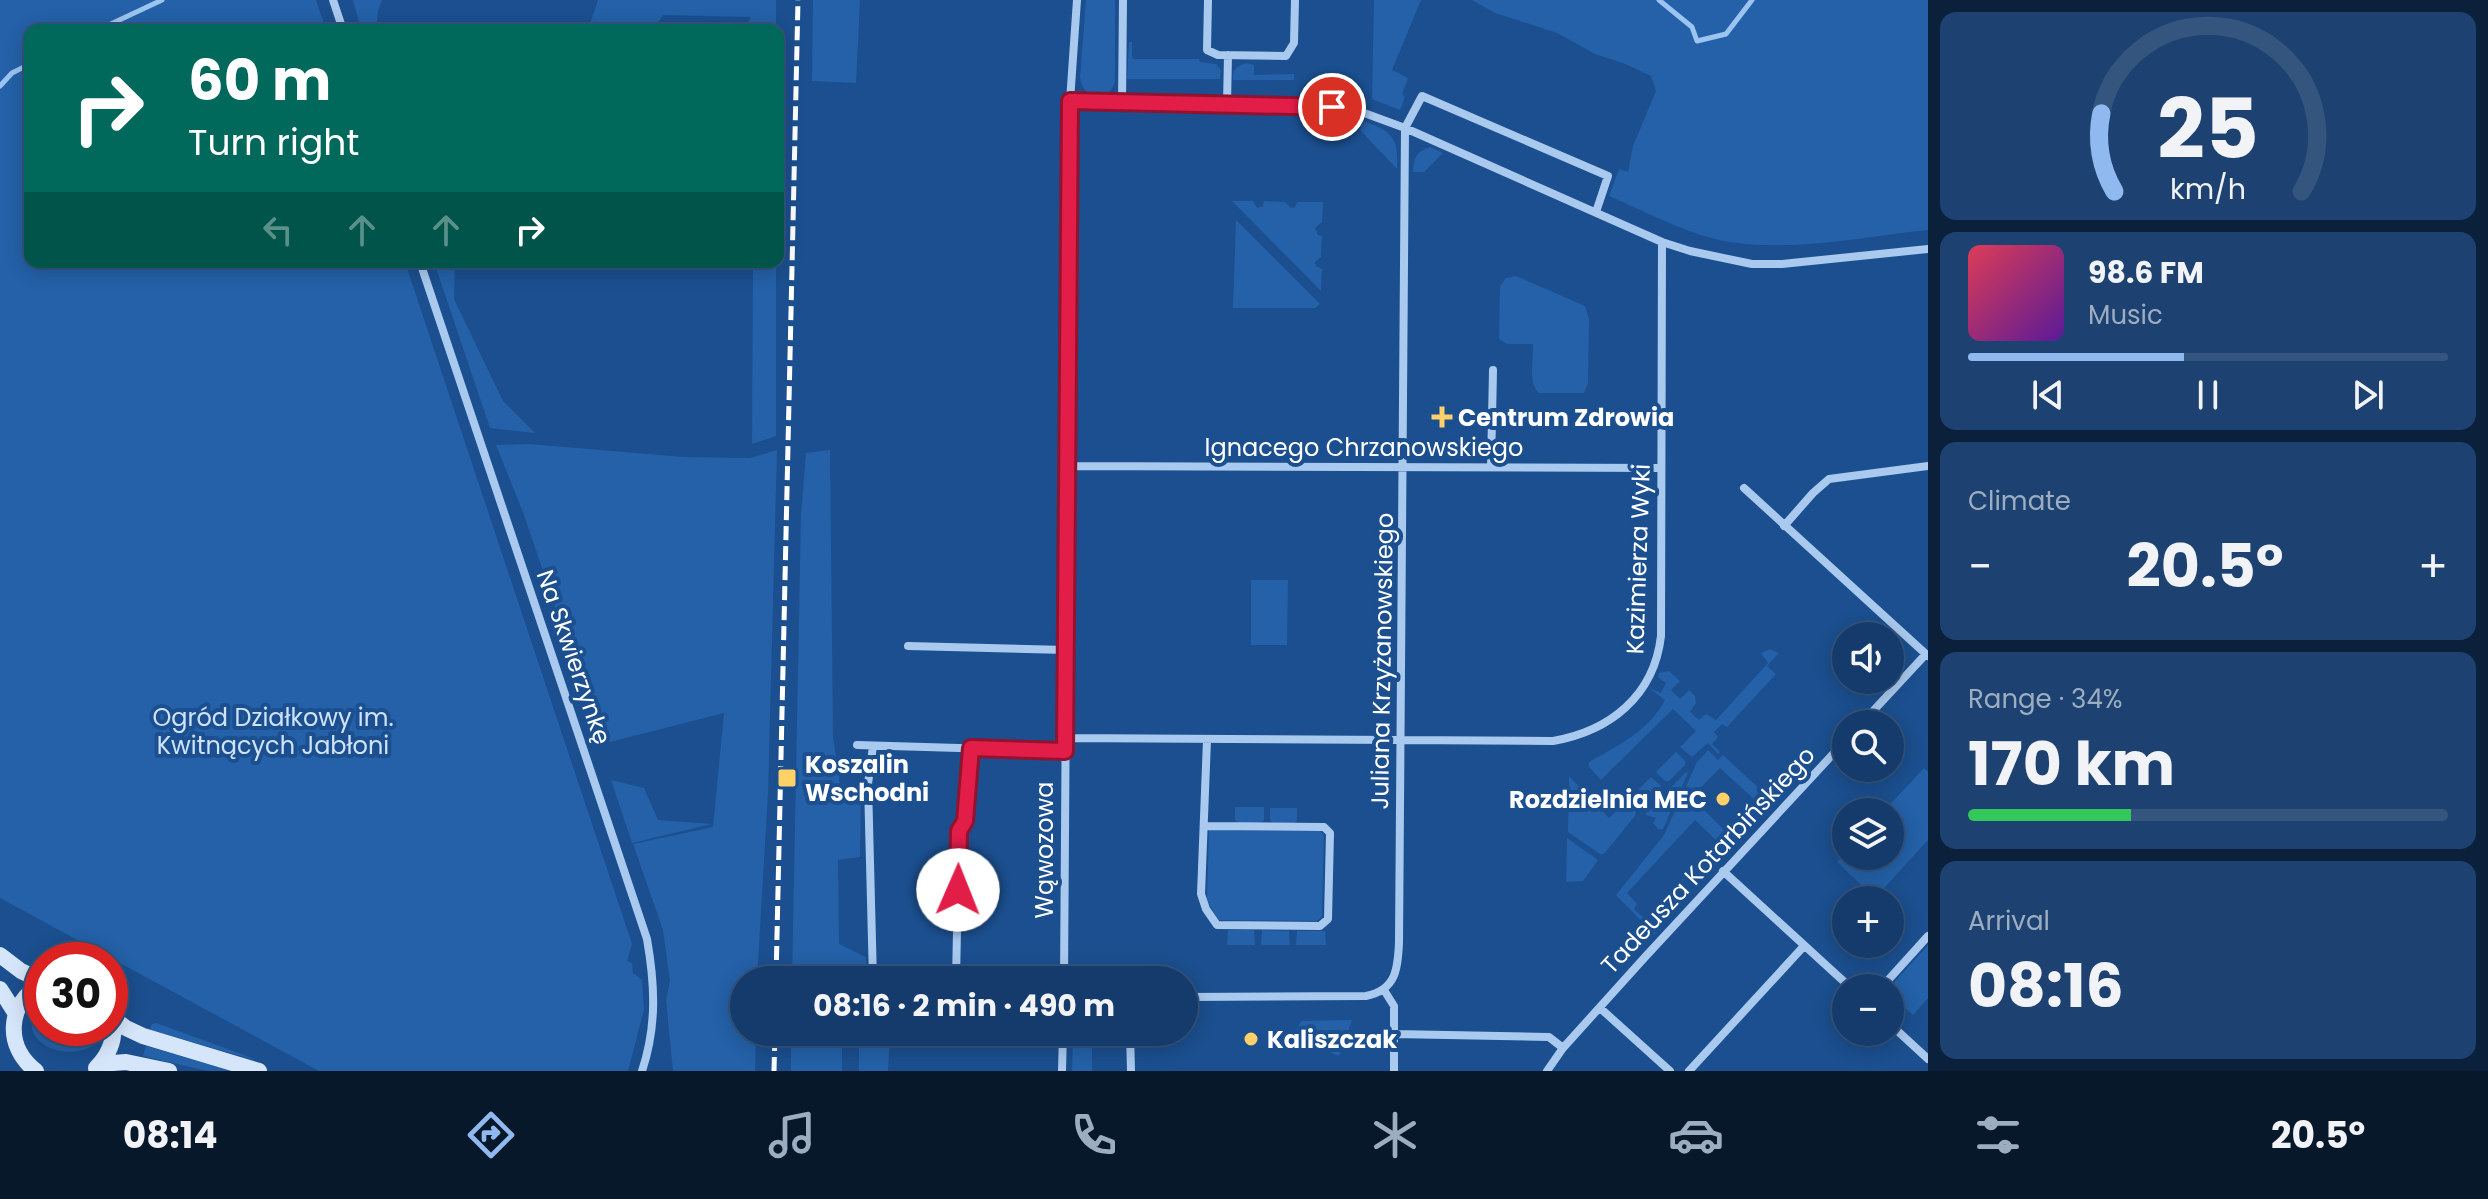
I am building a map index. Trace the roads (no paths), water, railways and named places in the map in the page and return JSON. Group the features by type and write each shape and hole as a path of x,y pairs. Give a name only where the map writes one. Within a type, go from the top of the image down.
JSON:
{"main road":[{"path":"0,955 24,973"},
{"path":"0,989 16,1014"},
{"path":"24,998 16,1014 13,1034 17,1048 33,1070"},
{"path":"128,1029 259,1071"},
{"path":"96,1068 110,1046"},
{"path":"96,1068 126,1062 169,1071"}],"street":[{"path":"333,0 341,24"},
{"name":"Wąwozowa","path":"1064,966 1070,101 1077,0"},
{"path":"1122,103 1123,0"},
{"path":"1208,0 1207,50 1218,55 1286,56 1294,43 1295,0"},
{"path":"1227,104 1228,55"},
{"path":"1405,128 1422,96 1608,176 1596,212"},
{"path":"1070,101 1356,110 1405,128 1662,242 1752,264 1782,264 1928,249"},
{"name":"Juliana Krzyżanowskiego","path":"1384,990 1394,974 1399,951 1405,128"},
{"name":"Kazimierza Wyki","path":"1065,738 1553,741 1589,732 1605,724 1630,703 1652,675 1659,657 1662,242"},
{"name":"Na Skwierzynkę","path":"422,268 647,939 654,986 654,1021 642,1071"},
{"path":"1491,467 1493,370"},
{"name":"Ignacego Chrzanowskiego","path":"1067,466 1661,468"},
{"path":"1784,526 1829,479 1928,466"},
{"path":"1744,488 1927,655 1874,710"},
{"path":"908,646 1066,650"},
{"path":"1205,826 1324,827 1330,833 1328,919 1320,926 1217,925 1206,909 1201,894 1207,740"},
{"path":"857,745 1065,751"},
{"path":"873,746 868,784 873,966"},
{"path":"956,966 959,831 965,821 971,748"},
{"name":"Tadeusza Kotarbińskiego","path":"1547,1071 1563,1048 1832,755"},
{"path":"1723,871 1835,974"},
{"path":"1894,974 1928,936"},
{"path":"1689,1071 1804,946"},
{"path":"1198,997 1344,997 1366,996 1384,990 1394,1006 1394,1071"},
{"name":"Tadeusza Kotarbińskiego","path":"1600,1008 1670,1071"},
{"path":"1394,1034 1549,1037 1563,1048"},
{"path":"1904,1037 1928,1059"},
{"path":"1062,1071 1063,1046"},
{"path":"1130,1046 1131,1071"}],"waterway":[{"path":"111,24 162,0"},
{"path":"1659,0 1692,27 1697,41 1726,34 1752,0"},
{"path":"0,86 12,73 24,67"}],"railway":[{"path":"776,966 798,0"},
{"path":"774,1071 775,1046"}],"place":[{"name":"Centrum Zdrowia","path":"1442,417"},
{"name":"Koszalin Wschodni","path":"787,778"},
{"name":"Rozdzielnia MEC","path":"1723,799"},
{"name":"Kaliszczak","path":"1251,1039"}],"park label":[{"name":"Ogród Działkowy im. Kwitnących Jabłoni","path":"273,731"}]}
